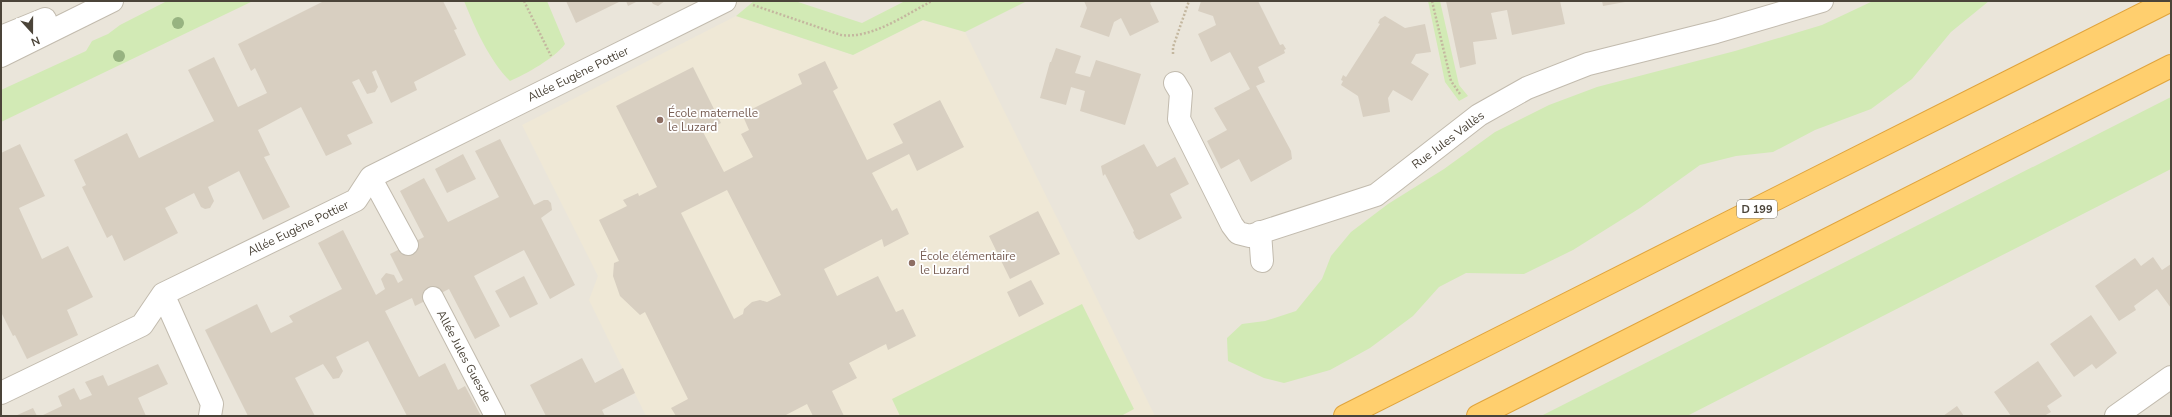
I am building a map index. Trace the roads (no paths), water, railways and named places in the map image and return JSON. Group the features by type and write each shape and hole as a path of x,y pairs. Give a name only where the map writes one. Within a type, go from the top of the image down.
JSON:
{"highway":[{"name":"D 199","path":"1346,416 2169,1"},
{"path":"1478,416 2171,66"}],"street":[{"path":"1,37 90,1"},
{"path":"1,56 112,1"},
{"name":"Allée Eugène Pottier","path":"1,393 142,325 163,294 356,200 371,177 725,1"},
{"name":"Rue Jules Vallès","path":"1175,83 1181,93 1179,119 1232,225 1238,233 1250,236 1376,195 1479,116 1527,88 1588,64 1716,32 1822,1"},
{"path":"1260,232 1262,261"},
{"path":"163,294 212,404 210,416"},
{"path":"2116,416 2171,378"}],"lane":[{"path":"371,177 408,245"},
{"name":"Allée Jules Guesde","path":"433,297 495,416"}],"place":[{"name":"École maternelle le Luzard","path":"660,120"},
{"name":"École élémentaire le Luzard","path":"912,263"}]}
